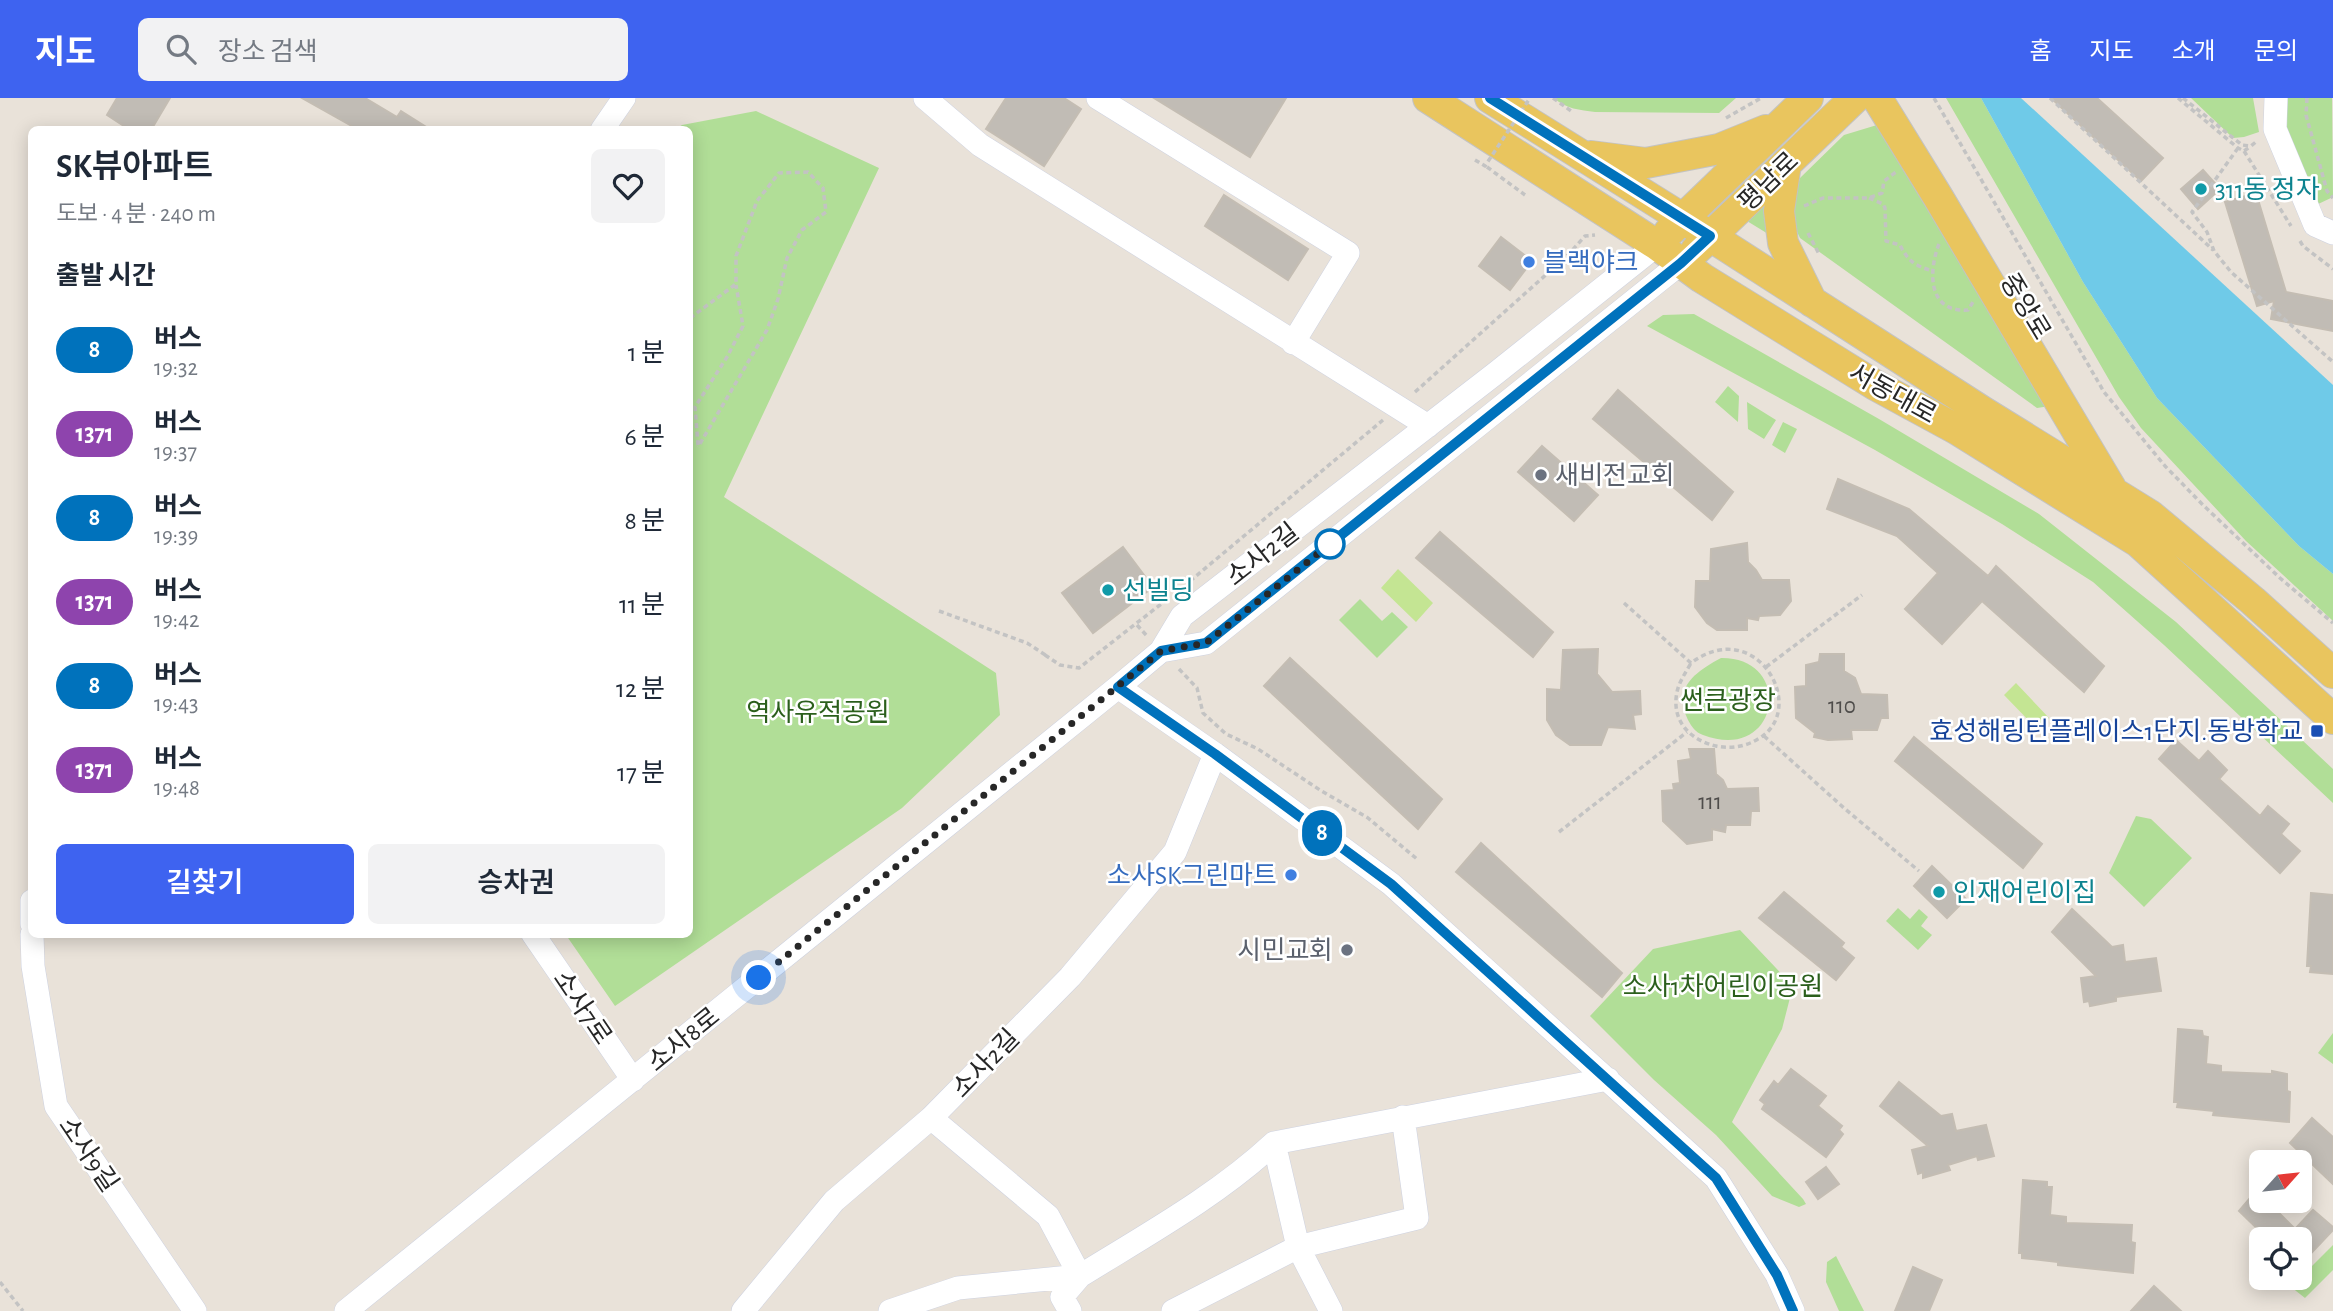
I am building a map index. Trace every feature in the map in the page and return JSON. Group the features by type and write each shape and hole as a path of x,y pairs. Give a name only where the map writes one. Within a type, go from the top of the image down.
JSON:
{"main road":[{"name":"서동대로","path":"1428,98 1681,263 1864,378 1956,429 2138,542 2333,719"},
{"name":"서동대로","path":"1490,98 2150,515 2253,600 2333,673"},
{"name":"평남로","path":"1657,245 1808,98"},
{"name":"평남로","path":"1681,263 1855,98"},
{"name":"중앙로","path":"1877,98 2115,494 2138,542"},
{"name":"중앙로","path":"1901,98 2150,515"},
{"path":"1581,155 1646,163 1719,149 1783,123"},
{"path":"1786,164 1779,211 1783,243 1812,302"}],"street":[{"path":"605,126 624,98"},
{"path":"925,98 980,145 1428,426"},
{"path":"1098,98 1348,253 1293,343"},
{"path":"2276,98 2276,129 2315,225 2333,233"},
{"name":"소사2길","path":"1161,651 1182,616 1657,245"},
{"name":"소사2길","path":"1161,651 1206,643 1681,263"},
{"name":"소사8로","path":"346,1311 1161,651"},
{"path":"1118,687 1215,754 1391,884 1716,1178 1777,1275 1793,1311"},
{"name":"소사2길","path":"743,1311 834,1201 931,1118 1070,977 1175,852 1215,754"},
{"name":"소사9길","path":"32,938 33,966 56,1106 195,1311"},
{"name":"소사7로","path":"536,938 633,1080"},
{"path":"1070,1311 1062,1297 1080,1276 1184,1211 1252,1163 1274,1143 1608,1079"},
{"path":"931,1118 1048,1216 1080,1276"},
{"path":"1173,1311 1298,1247 1417,1218 1403,1118"},
{"path":"1274,1143 1298,1247 1331,1311"},
{"path":"890,1311 958,1287 1080,1276"}],"path":[{"path":"1485,166 1530,98"},
{"path":"1553,98 1571,111"},
{"path":"1717,123 1761,98"},
{"path":"1934,98 2104,392 2165,466 2203,505 2280,579 2333,623"},
{"path":"2050,98 2214,251 2231,272 2333,362"},
{"path":"2180,98 2242,145 2250,146"},
{"path":"2180,98 2238,148 2244,151 2259,140"},
{"path":"2307,98 2306,115 2327,191 2333,198"},
{"path":"2214,251 2207,232 2192,212 2238,148"},
{"path":"1475,160 1525,195"},
{"path":"1797,209 1823,198 1868,198 1882,193 1884,181 1888,176 1906,171"},
{"path":"808,172 823,188 826,212 802,230 787,258 778,299 766,330 698,447 695,407 743,326 736,284 736,256 757,201 779,173 808,172"},
{"path":"1868,198 1883,204 1885,208 1886,241 1900,245 1907,259 1915,266 1933,271"},
{"path":"1189,582 1398,408 1569,255 1586,236 1612,234 1622,223"},
{"path":"1808,232 1819,254"},
{"path":"1941,238 1934,256 1937,297 1944,307 1958,311 1968,310 1974,298"},
{"path":"693,315 736,284"},
{"path":"1766,667 1862,595"},
{"path":"939,611 1027,643 1060,665 1079,668 1168,599"},
{"path":"1624,603 1691,663"},
{"path":"1741,649 1752,655 1772,675 1779,702 1775,722 1763,736 1753,742 1727,748 1700,742 1687,732 1678,716 1676,700 1677,689 1691,663 1712,652 1741,649"},
{"path":"1161,651 1197,688 1203,713 1226,733 1258,749 1368,818 1417,859"},
{"path":"1045,655 1060,665"},
{"path":"1559,832 1687,732"},
{"path":"1763,736 1919,871"},
{"path":"0,1282 23,1311"}],"green space":[{"path":"1554,98 1736,98 1719,113 1595,112 1568,107"},
{"path":"1946,98 1981,98 2083,282 2157,398 2299,546 2333,574 2333,621 2246,541 2141,428 2119,397"},
{"path":"2191,98 2253,98 2259,132 2233,138"},
{"path":"2286,98 2332,98 2333,197 2314,206 2285,135"},
{"name":"역사유적공원","path":"756,111 879,168 724,497 996,673 1000,715 902,808 615,1006 568,938 693,938 693,126 682,125"},
{"path":"1877,125 2050,406 2037,408 1800,238 1792,221 1792,203 1800,178 1844,135"},
{"path":"1776,189 1783,243 1747,221"},
{"path":"1694,314 2039,514 2176,622 2333,769 2333,803 2093,582 2002,524 1875,450 1647,326 1663,315"},
{"path":"1728,386 1739,396 1738,422 1715,402"},
{"path":"1747,402 1776,420 1764,439 1748,429"},
{"path":"1783,422 1797,429 1785,453 1772,445"},
{"path":"1398,569 1433,603 1416,622 1381,588"},
{"path":"1360,599 1382,621 1392,612 1408,627 1377,658 1339,620"},
{"name":"썬큰광장","path":"1721,658 1745,662 1760,674 1768,690 1769,707 1762,723 1749,735 1729,740 1696,731 1688,720 1683,699 1689,682 1695,675"},
{"path":"2016,683 2049,718 2037,729 2004,695"},
{"path":"2136,816 2151,819 2192,858 2144,907 2109,873"},
{"path":"1898,908 1910,919 1919,909 1928,917 1921,926 1932,935 1918,950 1886,921"},
{"name":"소사1차어린이공원","path":"1740,930 1793,986 1782,1029 1732,1122 1803,1199 1806,1204 1799,1207 1772,1196 1716,1135 1654,1080 1590,1016 1653,949"},
{"path":"2333,1033 2333,1064 2318,1053"},
{"path":"2333,1245 2333,1270 2305,1298 2295,1290 2312,1290 2312,1266"},
{"path":"1836,1256 1864,1311 1839,1311 1826,1282 1827,1262"}],"water":[{"path":"1981,98 2021,98 2333,385 2333,574 2299,546 2157,398 2083,282"}],"building":[{"path":"117,98 170,98 153,126 124,126 107,115"},
{"path":"302,98 365,98 397,117 401,111 425,126 352,126"},
{"path":"1006,98 1064,98 1081,109 1044,166 986,129"},
{"path":"1154,98 1286,98 1250,157"},
{"path":"2051,98 2097,98 2163,158 2141,181"},
{"name":"311동 정자","path":"2203,170 2220,189 2198,209 2181,189"},
{"path":"2256,193 2286,292 2333,301 2333,331 2271,319 2274,301 2257,306 2225,202"},
{"path":"1224,195 1308,249 1288,280 1205,226"},
{"path":"1501,237 1532,261 1510,290 1479,266"},
{"path":"1618,390 1733,492 1712,520 1593,419"},
{"path":"1542,446 1598,495 1574,521 1518,472"},
{"path":"1838,479 1909,509 1988,576 1996,566 2104,666 2084,692 1982,601 1942,644 1905,609 1938,573 1897,536 1827,509"},
{"path":"1440,532 1553,632 1533,657 1416,558"},
{"path":"1747,543 1748,562 1762,580 1789,580 1791,601 1780,615 1759,616 1758,620 1747,618 1747,630 1717,630 1707,623 1695,607 1696,581 1710,581 1711,549"},
{"name":"선빌딩","path":"1123,547 1153,587 1093,633 1062,593"},
{"path":"1598,649 1597,674 1612,692 1640,691 1641,714 1633,715 1635,729 1608,727 1601,745 1570,745 1556,735 1547,720 1547,689 1561,690 1563,650"},
{"path":"1820,654 1844,654 1844,671 1855,678 1861,694 1887,695 1888,718 1881,718 1877,730 1851,730 1852,739 1828,740 1814,737 1815,733 1796,718 1795,687 1806,686 1806,665 1819,662"},
{"path":"1290,658 1442,799 1418,829 1264,686"},
{"path":"1914,737 2042,844 2023,868 1895,761"},
{"path":"2176,740 2199,761 2208,751 2227,770 2219,779 2260,816 2268,806 2289,824 2281,834 2300,851 2280,873 2159,759"},
{"path":"1689,749 1714,749 1716,774 1727,789 1758,788 1759,811 1751,811 1750,825 1726,825 1725,832 1712,829 1712,840 1687,844 1663,821 1662,791 1674,790 1673,784 1680,783 1678,761 1691,759"},
{"path":"1481,843 1622,973 1602,997 1456,872"},
{"name":"인재어린이집","path":"1932,866 1966,899 1947,918 1914,886"},
{"path":"1784,892 1844,943 1841,947 1854,958 1836,980 1759,918"},
{"path":"2311,893 2333,895 2333,974 2310,972 2311,966 2307,966"},
{"path":"2072,909 2112,947 2123,945 2125,962 2156,958 2161,991 2116,997 2116,1001 2090,1006 2089,1001 2084,1002 2081,978 2096,976 2052,932"},
{"path":"2178,1029 2202,1031 2203,1036 2208,1037 2206,1064 2221,1066 2221,1072 2272,1074 2272,1071 2287,1074 2287,1091 2290,1092 2289,1122 2213,1115 2214,1111 2177,1107 2178,1102 2174,1102"},
{"path":"1791,1069 1826,1096 1818,1106 1842,1126 1839,1130 1843,1134 1826,1157 1762,1109 1765,1104 1760,1100 1774,1081 1778,1085"},
{"path":"1899,1082 1941,1116 1952,1114 1956,1131 1986,1125 1994,1156 1978,1160 1977,1156 1948,1165 1950,1170 1923,1178 1923,1172 1918,1174 1912,1150 1928,1146 1880,1106"},
{"path":"2312,1118 2333,1137 2333,1184 2312,1164 2312,1150 2297,1150 2290,1143"},
{"path":"1826,1167 1839,1184 1818,1199 1806,1182"},
{"path":"2023,1180 2047,1182 2047,1187 2052,1187 2050,1215 2066,1217 2066,1223 2132,1225 2131,1242 2135,1243 2133,1273 2058,1265 2058,1262 2022,1258 2022,1253 2019,1253"},
{"path":"2249,1199 2249,1213 2279,1213 2293,1227 2256,1227 2239,1211"},
{"path":"2313,1210 2333,1227 2312,1252 2312,1227 2297,1227"},
{"path":"1913,1267 1942,1280 1929,1311 1895,1311"},
{"path":"2154,1286 2181,1311 2131,1311"}],"bus line":[{"name":"8","path":"1490,98 1710,236 1681,263 1206,643 1161,651 1118,687 1215,754 1391,884 1716,1178 1777,1275 1793,1311"}],"place":[{"name":"311동 정자","path":"2201,189"},
{"name":"블랙야크","path":"1529,262"},
{"name":"새비전교회","path":"1541,475"},
{"name":"선빌딩","path":"1108,590"},
{"name":"효성해링턴플레이스1단지.동방학교","path":"2317,731"},
{"name":"소사SK그린마트","path":"1291,875"},
{"name":"인재어린이집","path":"1939,892"},
{"name":"시민교회","path":"1347,950"}],"route":[{"path":"759,978 1161,651 1206,643 1330,544"}]}
